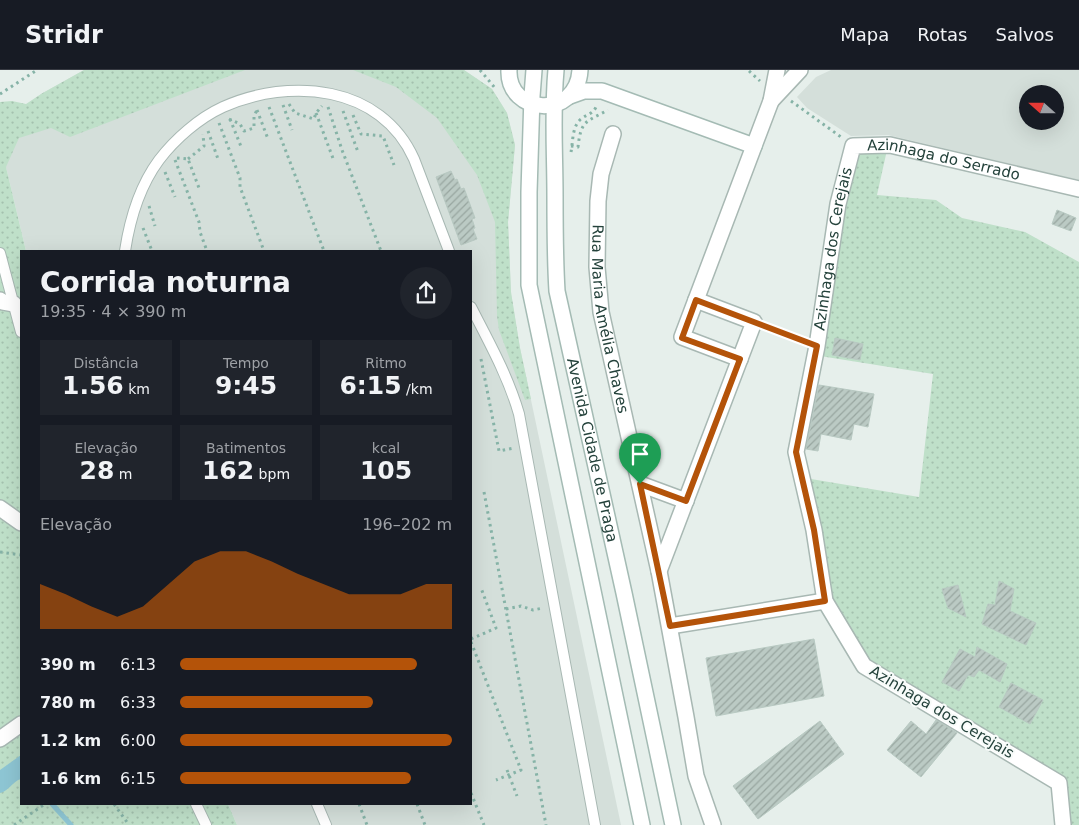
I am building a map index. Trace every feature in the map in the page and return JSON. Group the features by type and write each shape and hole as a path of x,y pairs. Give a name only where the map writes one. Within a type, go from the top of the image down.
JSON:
{"street":[{"path":"509,70 511,82 515,90 520,97 532,104 545,107 554,105 584,91 608,94 754,146"},
{"name":"Avenida Cidade de Praga","path":"534,70 529,192 529,285 642,825"},
{"name":"Avenida Cidade de Praga","path":"556,70 554,105 554,242 557,291 673,825"},
{"path":"570,96 579,81 580,70"},
{"path":"580,70 587,80 608,94"},
{"path":"740,359 682,338 771,101 777,70"},
{"path":"771,101 800,70"},
{"name":"Rua Maria Amélia Chaves","path":"613,134 601,174 598,201 598,283 601,312 659,571 696,776 713,825"},
{"name":"Azinhaga do Serrado","path":"853,146 890,145 1079,189"},
{"name":"Azinhaga dos Cerejais","path":"853,146 838,204 817,346 796,452 814,530 825,601 864,666 1059,783 1063,825"},
{"path":"659,571 754,322 696,300"},
{"path":"640,484 686,501"},
{"path":"0,508 20,522"},
{"path":"670,626 825,601"},
{"path":"0,739 20,725"}],"lane":[{"path":"126,250 129,225 137,200 150,173 170,147 200,122 223,107 258,95 290,91 323,93 350,99 373,110 395,128 408,146 414,159 449,250"},
{"path":"0,253 7,302 20,330"},
{"path":"472,309 492,346 514,396 519,414 595,825"},
{"path":"196,805 206,825"},
{"path":"317,805 326,825"}],"path":[{"path":"0,94 37,70"},
{"path":"749,72 764,84"},
{"path":"554,146 578,147 581,128 584,123 610,109 608,94"},
{"path":"268,101 324,250"},
{"path":"292,130 280,101 292,107 295,113 314,119 316,113 328,104 342,150 381,250"},
{"name":"Azinhaga do Serrado","path":"791,101 853,146"},
{"path":"340,104 358,152"},
{"path":"264,250 240,187 240,178 219,119 230,119 240,124 244,131 254,128 254,116 258,108 268,139"},
{"path":"350,110 361,134 382,136 394,164"},
{"path":"316,113 334,161"},
{"path":"230,119 242,150"},
{"path":"188,159 204,146 203,138 208,126 218,159"},
{"path":"188,159 182,157 173,159 199,222 200,232 207,250"},
{"path":"188,159 199,188"},
{"path":"161,173 163,167 175,197"},
{"path":"144,205 148,203 155,226"},
{"path":"138,221 143,228 152,250"},
{"path":"754,322 817,346"},
{"path":"481,356 499,450 514,448"},
{"path":"484,492 546,825"},
{"path":"0,552 20,555"},
{"path":"472,639 483,632 496,628 481,588"},
{"path":"506,609 521,606 533,610 544,608"},
{"path":"472,643 521,770 508,773 496,780"},
{"path":"508,773 517,796"},
{"path":"472,795 484,825"},
{"path":"14,825 44,805"},
{"path":"115,805 129,825"},
{"path":"359,805 367,825"},
{"path":"416,805 424,825"}],"shaded area":[{"path":"84,70 464,70 492,89 507,113 515,145 508,222 511,294 520,348 621,825 237,825 228,805 472,805 472,250 26,250 6,167 6,156 41,94"},
{"path":"831,70 1079,70 1079,180 888,135 851,136 807,108 797,97 816,77"}],"green space":[{"path":"84,70 245,70 70,137 51,128 19,138 6,167 26,250 20,250 20,805 228,805 237,825 0,825 0,102 12,101 26,104"},
{"path":"353,70 464,70 492,89 507,113 515,145 508,222 511,292 531,399 525,400 499,330 495,222 477,175 437,118 396,87"},
{"path":"887,150 877,195 936,200 962,218 1025,232 1079,262 1079,825 1072,825 1070,823 1064,778 869,662 831,599 805,478 919,497 933,374 820,356 848,189 855,159 863,151"}],"water":[{"path":"20,756 20,780 0,793 0,770"}],"building":[{"path":"451,171 461,189 464,188 475,218 472,219 477,239 461,245 436,177"},
{"path":"1057,210 1076,218 1071,231 1052,224"},
{"path":"835,338 863,344 860,360 832,355"},
{"path":"819,385 874,394 868,427 854,424 851,440 821,434 818,451 806,449"},
{"path":"999,581 1014,589 1010,611 1036,623 1026,645 982,624 988,604 995,605"},
{"path":"958,585 966,617 948,608 942,589"},
{"path":"814,639 824,696 716,716 706,658"},
{"path":"977,647 1007,664 1000,682 979,670 974,677 968,675 959,691 942,682 960,649 975,657"},
{"path":"1011,683 1043,700 1030,724 999,707"},
{"path":"936,720 957,733 921,777 887,750 911,721 926,734"},
{"path":"820,721 844,754 758,819 733,786"}],"waterway":[{"path":"53,805 71,825"}],"route":[{"path":"696,300 817,346 796,452 814,530 825,601 670,626 640,484 686,501 740,359 682,338 696,300"}]}
